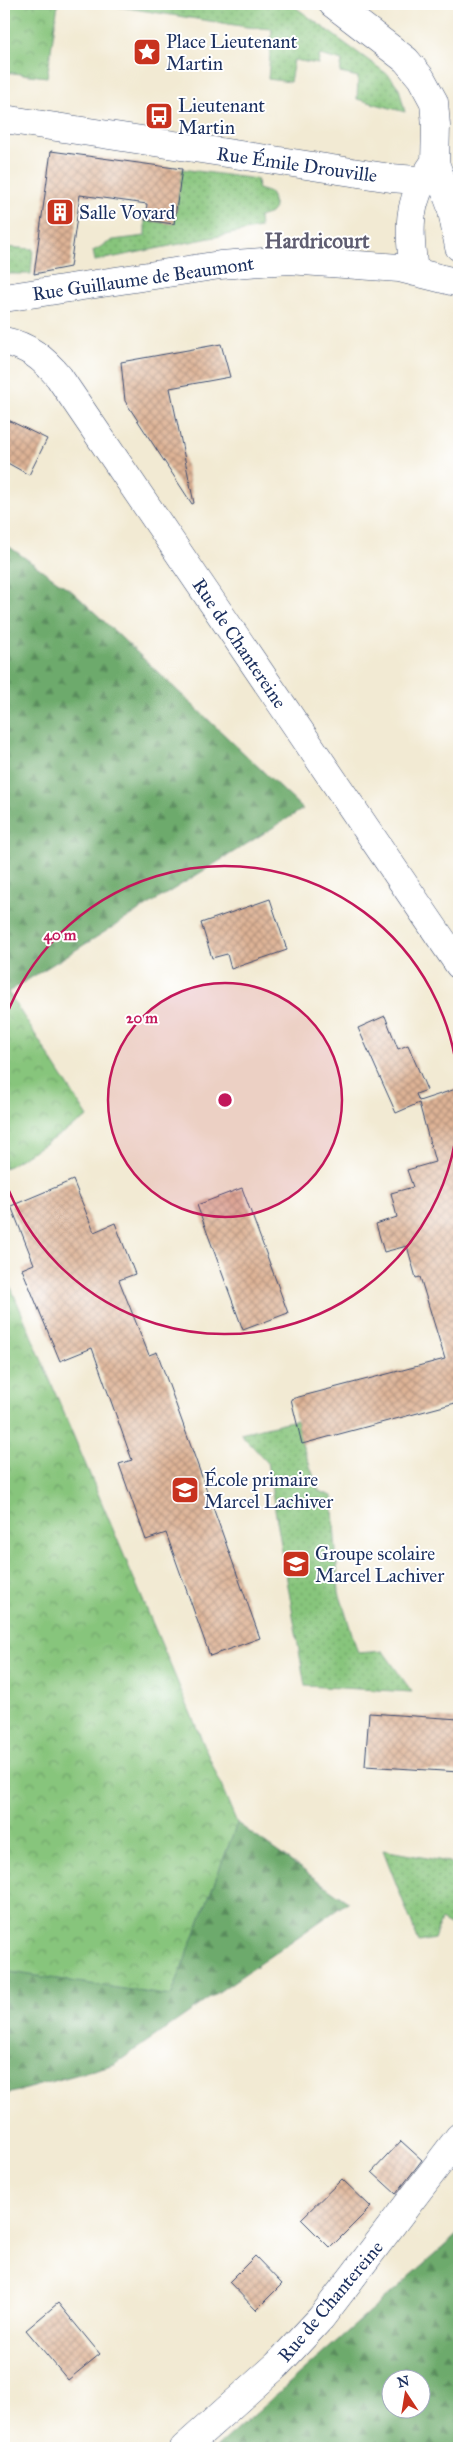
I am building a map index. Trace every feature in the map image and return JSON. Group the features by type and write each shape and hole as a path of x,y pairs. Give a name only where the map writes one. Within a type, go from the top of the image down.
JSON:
{"street":[{"path":"334,4 406,60 421,78 434,102 436,126 433,175 457,228 459,248"},
{"name":"Rue Émile Drouville","path":"4,120 315,167 433,175"},
{"path":"414,272 409,218 413,200 433,175"},
{"name":"Rue Guillaume de Beaumont","path":"4,298 220,265 279,260 332,262 414,272 459,283"},
{"name":"Rue de Chantereine","path":"4,342 26,348 39,356 59,377 459,966"},
{"name":"Rue de Chantereine","path":"184,2448 277,2365 321,2318 459,2137"}],"green space":[{"path":"4,4 58,4 47,77 4,72"},
{"path":"102,4 291,4 390,76 399,88 405,112 357,99 358,77 340,73 342,61 320,55 318,64 294,60 290,82 268,79 272,29 247,27"},
{"path":"182,169 257,179 258,189 271,193 275,208 271,213 259,217 260,228 95,261 93,251 113,240 145,236 145,220 174,224"},
{"path":"4,247 33,249 31,274 4,274"},
{"path":"4,543 73,592 303,809 8,992 4,990"},
{"path":"4,990 8,992 88,1117 4,1169"},
{"path":"4,1271 237,1823 171,1996 4,1971"},
{"path":"296,1420 302,1444 319,1491 332,1496 339,1592 358,1653 383,1651 412,1692 305,1686 267,1462 240,1433"},
{"path":"237,1823 348,1902 115,2064 4,2095 4,1971 171,1996"},
{"path":"383,1850 449,1862 459,1869 459,1930 441,1920 434,1939 419,1942"},
{"path":"459,2233 459,2448 216,2448"}],"building":[{"name":"Salle Vovard","path":"51,151 182,169 174,224 145,220 147,204 80,195 70,267 34,274"},
{"path":"221,344 230,377 170,388 194,503 192,504 125,401 121,362"},
{"path":"4,418 47,439 29,475 4,461"},
{"path":"270,899 287,950 231,969 227,954 212,958 201,923"},
{"path":"385,1016 398,1049 408,1045 427,1090 416,1094 419,1101 459,1088 459,1402 302,1444 291,1399 445,1359 420,1277 416,1278 407,1246 384,1252 376,1224 397,1217 391,1193 413,1187 407,1170 435,1162 419,1103 396,1113 358,1028"},
{"path":"73,1180 94,1232 115,1223 135,1274 119,1280 149,1355 157,1352 260,1638 210,1656 166,1533 146,1540 119,1464 132,1460 92,1348 60,1361 22,1269 34,1264 11,1206"},
{"path":"242,1188 288,1313 243,1330 197,1205"},
{"path":"369,1713 459,1719 459,1772 365,1766"},
{"path":"401,2141 422,2160 396,2194 372,2172"},
{"path":"342,2179 371,2207 330,2248 301,2219"},
{"path":"255,2256 282,2284 256,2310 229,2282"},
{"path":"58,2303 100,2354 68,2380 26,2330"}],"place":[{"name":"Place Lieutenant Martin","path":"147,52"},
{"name":"Lieutenant Martin","path":"159,116"},
{"name":"Salle Vovard","path":"60,212"},
{"name":"École primaire Marcel Lachiver","path":"185,1490"},
{"name":"Groupe scolaire Marcel Lachiver","path":"296,1564"}],"district":[{"name":"Hardricourt","path":"317,241"}]}
